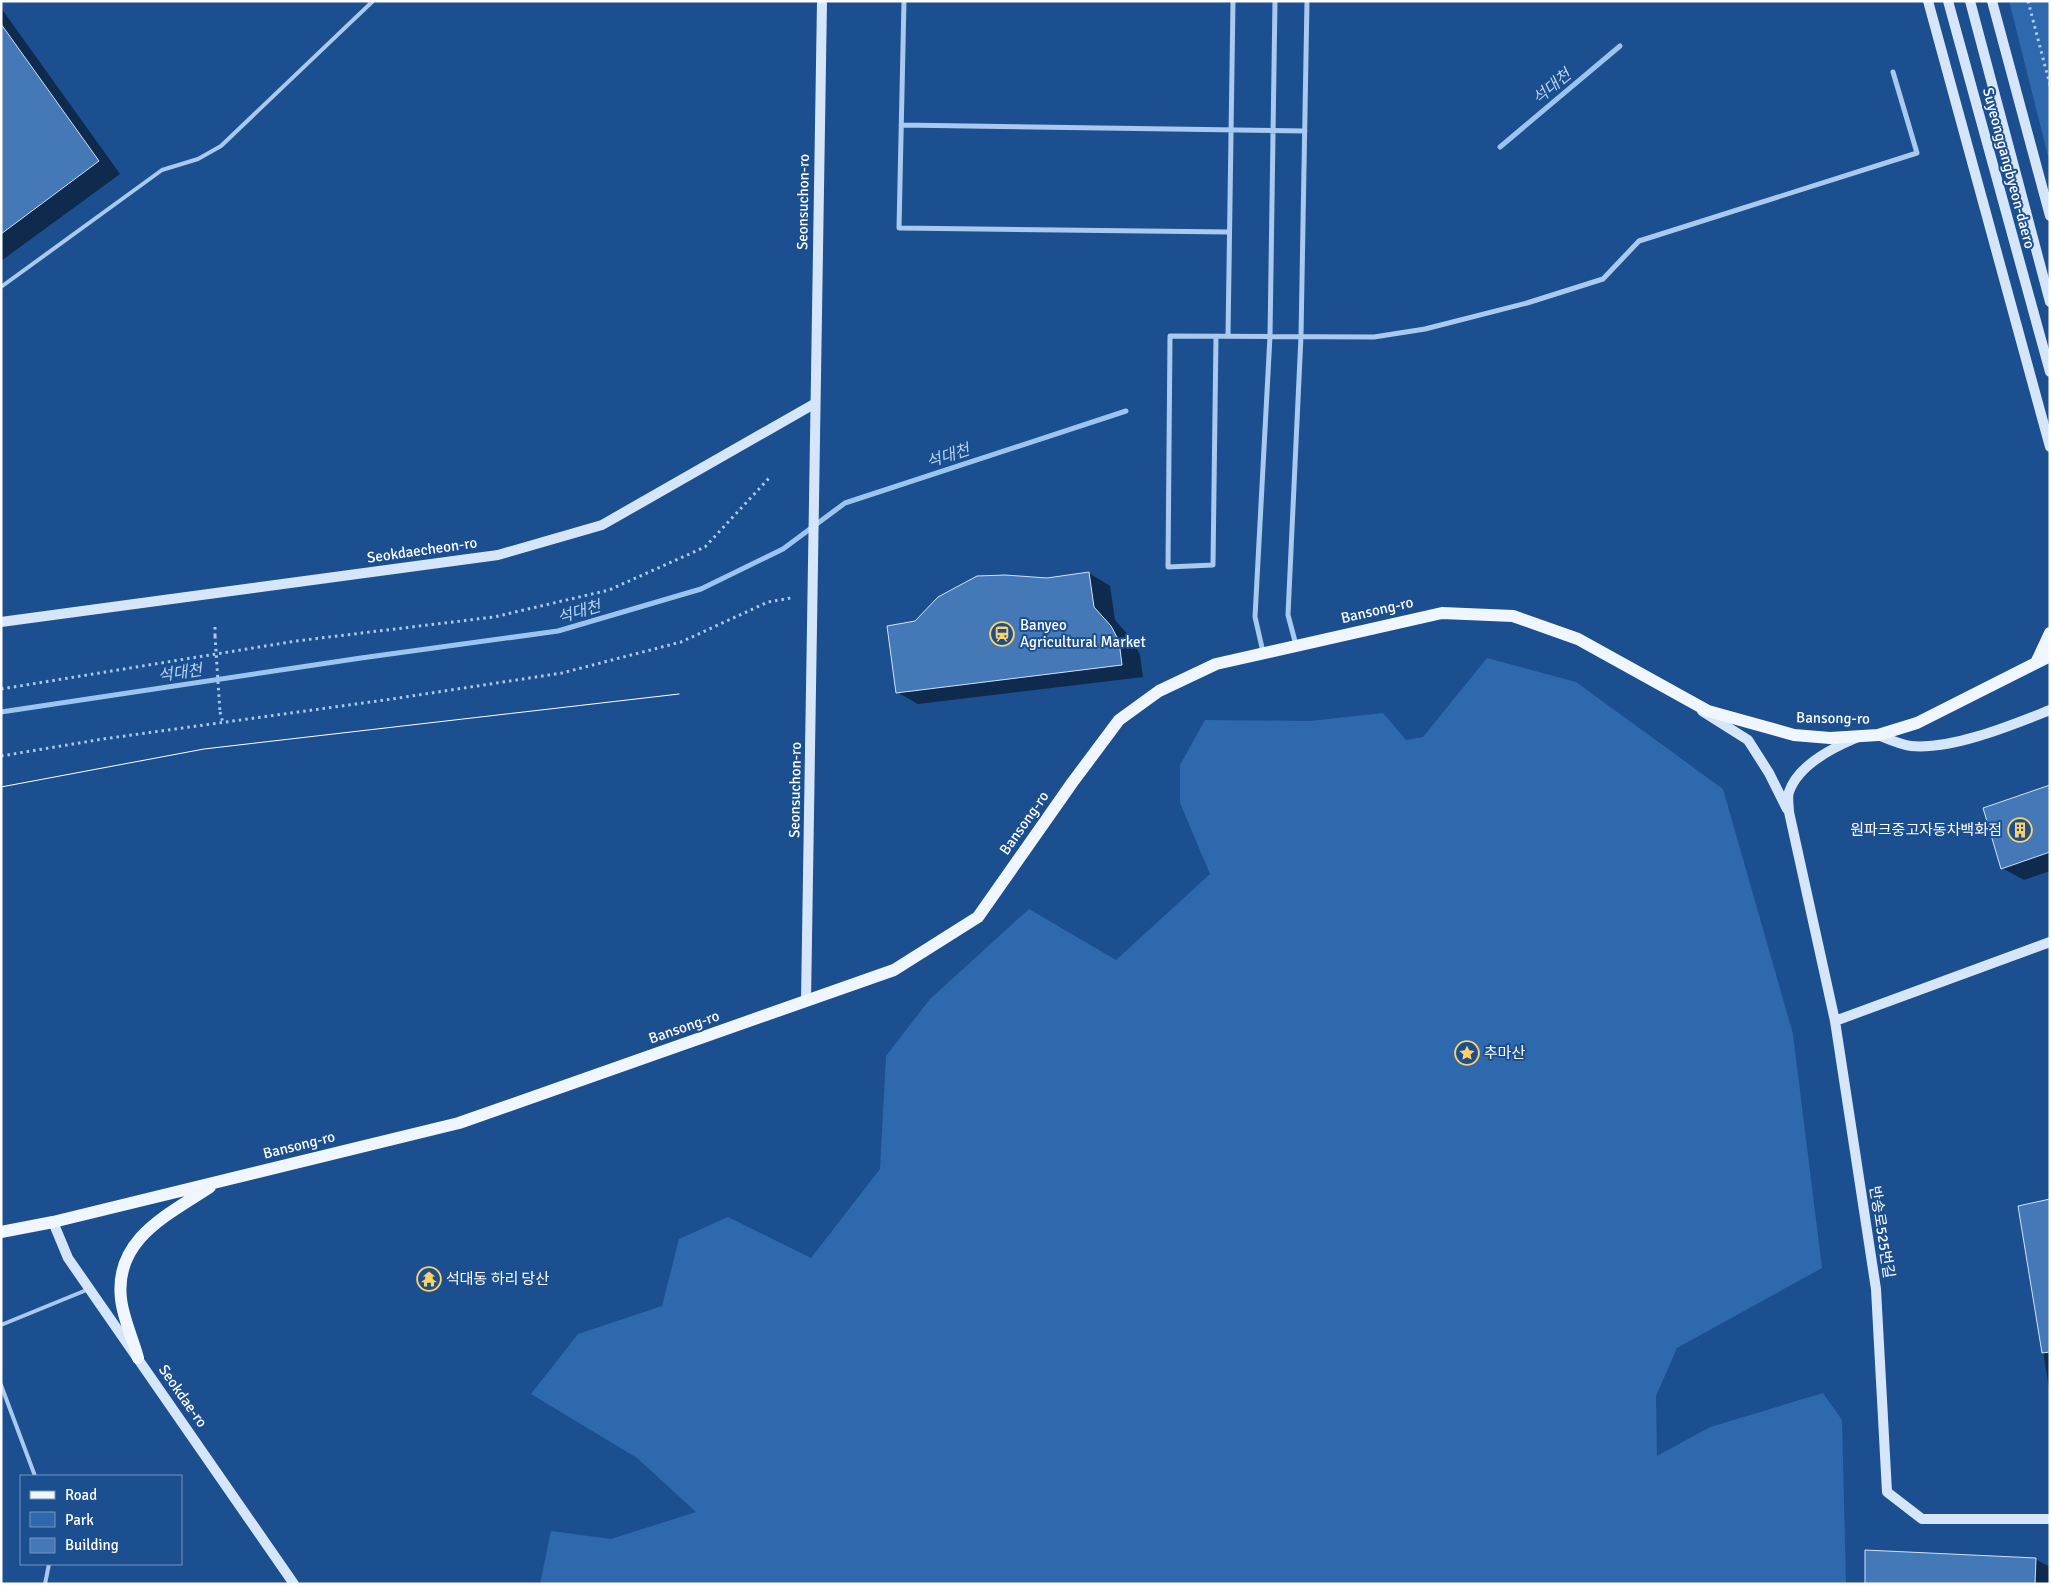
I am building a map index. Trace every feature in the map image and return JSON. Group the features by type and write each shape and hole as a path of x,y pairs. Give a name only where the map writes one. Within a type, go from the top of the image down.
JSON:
{"main road":[{"name":"Seonsuchon-ro","path":"806,1001 814,579 814,404 822,1"},
{"path":"1928,1 2050,447"},
{"name":"Suyeonggangbyeon-daero","path":"1948,1 2050,372"},
{"name":"Suyeonggangbyeon-daero","path":"1970,1 2050,302"},
{"path":"1992,1 2050,216"},
{"name":"Seokdaecheon-ro","path":"1,622 498,555 602,525 814,404"},
{"name":"Bansong-ro","path":"1,1232 54,1222 459,1123 894,970 978,917 1072,783 1119,720 1159,691 1216,664 1442,613 1513,616 1578,639 1708,711 1794,735 1830,738 1878,735 1917,723 2050,656"},
{"path":"2036,664 2050,633"},
{"path":"1689,702 1748,740 1769,773 1789,812"},
{"path":"1878,735 1911,746 1957,742 2012,725 2050,710"},
{"path":"1789,812 1789,793 1798,775 1824,754 1862,736"},
{"name":"반송로525번길","path":"1789,812 1835,1021 1876,1289 1887,1492 1922,1518 2050,1519"},
{"path":"1835,1021 2050,942"},
{"path":"138,1358 121,1299 123,1272 127,1256 136,1241 148,1229 218,1182"},
{"name":"Seokdae-ro","path":"54,1222 68,1258 294,1584"}],"street":[{"path":"904,1 899,228 1230,232"},
{"path":"1228,336 1234,1"},
{"path":"1264,654 1254,617 1270,336 1275,1"},
{"path":"1296,646 1288,615 1301,336 1307,1"},
{"path":"1216,336 1213,565 1168,567 1170,336 1216,336 1228,336 1270,336 1301,336 1374,337 1425,328 1527,303 1603,279 1639,241 1917,153 1893,72"},
{"path":"901,124 1305,131"}],"lane":[{"path":"1,287 162,170 198,159 221,146 373,1"},
{"path":"1,1325 28,1316 89,1289"},
{"path":"1,1385 35,1475"},
{"path":"45,1584 49,1565"}],"path":[{"path":"2028,1 2050,85"},
{"path":"1,688 296,641 494,617 609,590 705,547 772,476"},
{"path":"1,756 562,673 681,642 768,602 791,598"},
{"path":"215,626 220,712 223,722"}],"green space":[{"path":"2009,1 2050,1 2050,164"},
{"path":"1487,658 1576,682 1723,789 1793,1034 1822,1268 1677,1348 1656,1396 1657,1456 1710,1427 1823,1393 1842,1420 1846,1584 540,1584 551,1531 611,1539 696,1512 637,1458 531,1394 578,1334 662,1306 679,1239 728,1217 811,1258 880,1169 886,1056 930,999 1029,909 1116,960 1210,874 1180,803 1180,765 1205,720 1310,721 1383,713 1406,740 1423,737"}],"building":[{"path":"1,24 99,161 1,234"},
{"path":"1089,572 1094,607 1111,626 1119,641 1122,665 896,693 887,626 915,621 938,597 977,576 1005,575 1047,578"},
{"name":"원파크중고자동차백화점","path":"2050,785 2050,852 2001,869 1983,808"},
{"path":"2050,1199 2050,1352 2042,1353 2018,1206"},
{"path":"1865,1550 2036,1558 2035,1584 1865,1584"}],"waterway":[{"name":"석대천","path":"1500,147 1620,46"},
{"name":"석대천","path":"1,712 361,658 558,631 701,589 783,549 845,503 1126,411"}],"tram line":[{"path":"1,787 204,749 679,694"}],"place":[{"name":"Banyeo Agricultural Market","path":"1002,634"},
{"name":"원파크중고자동차백화점","path":"2020,830"},
{"name":"추마산","path":"1467,1053"},
{"name":"석대동 하리 당산","path":"429,1279"}]}
